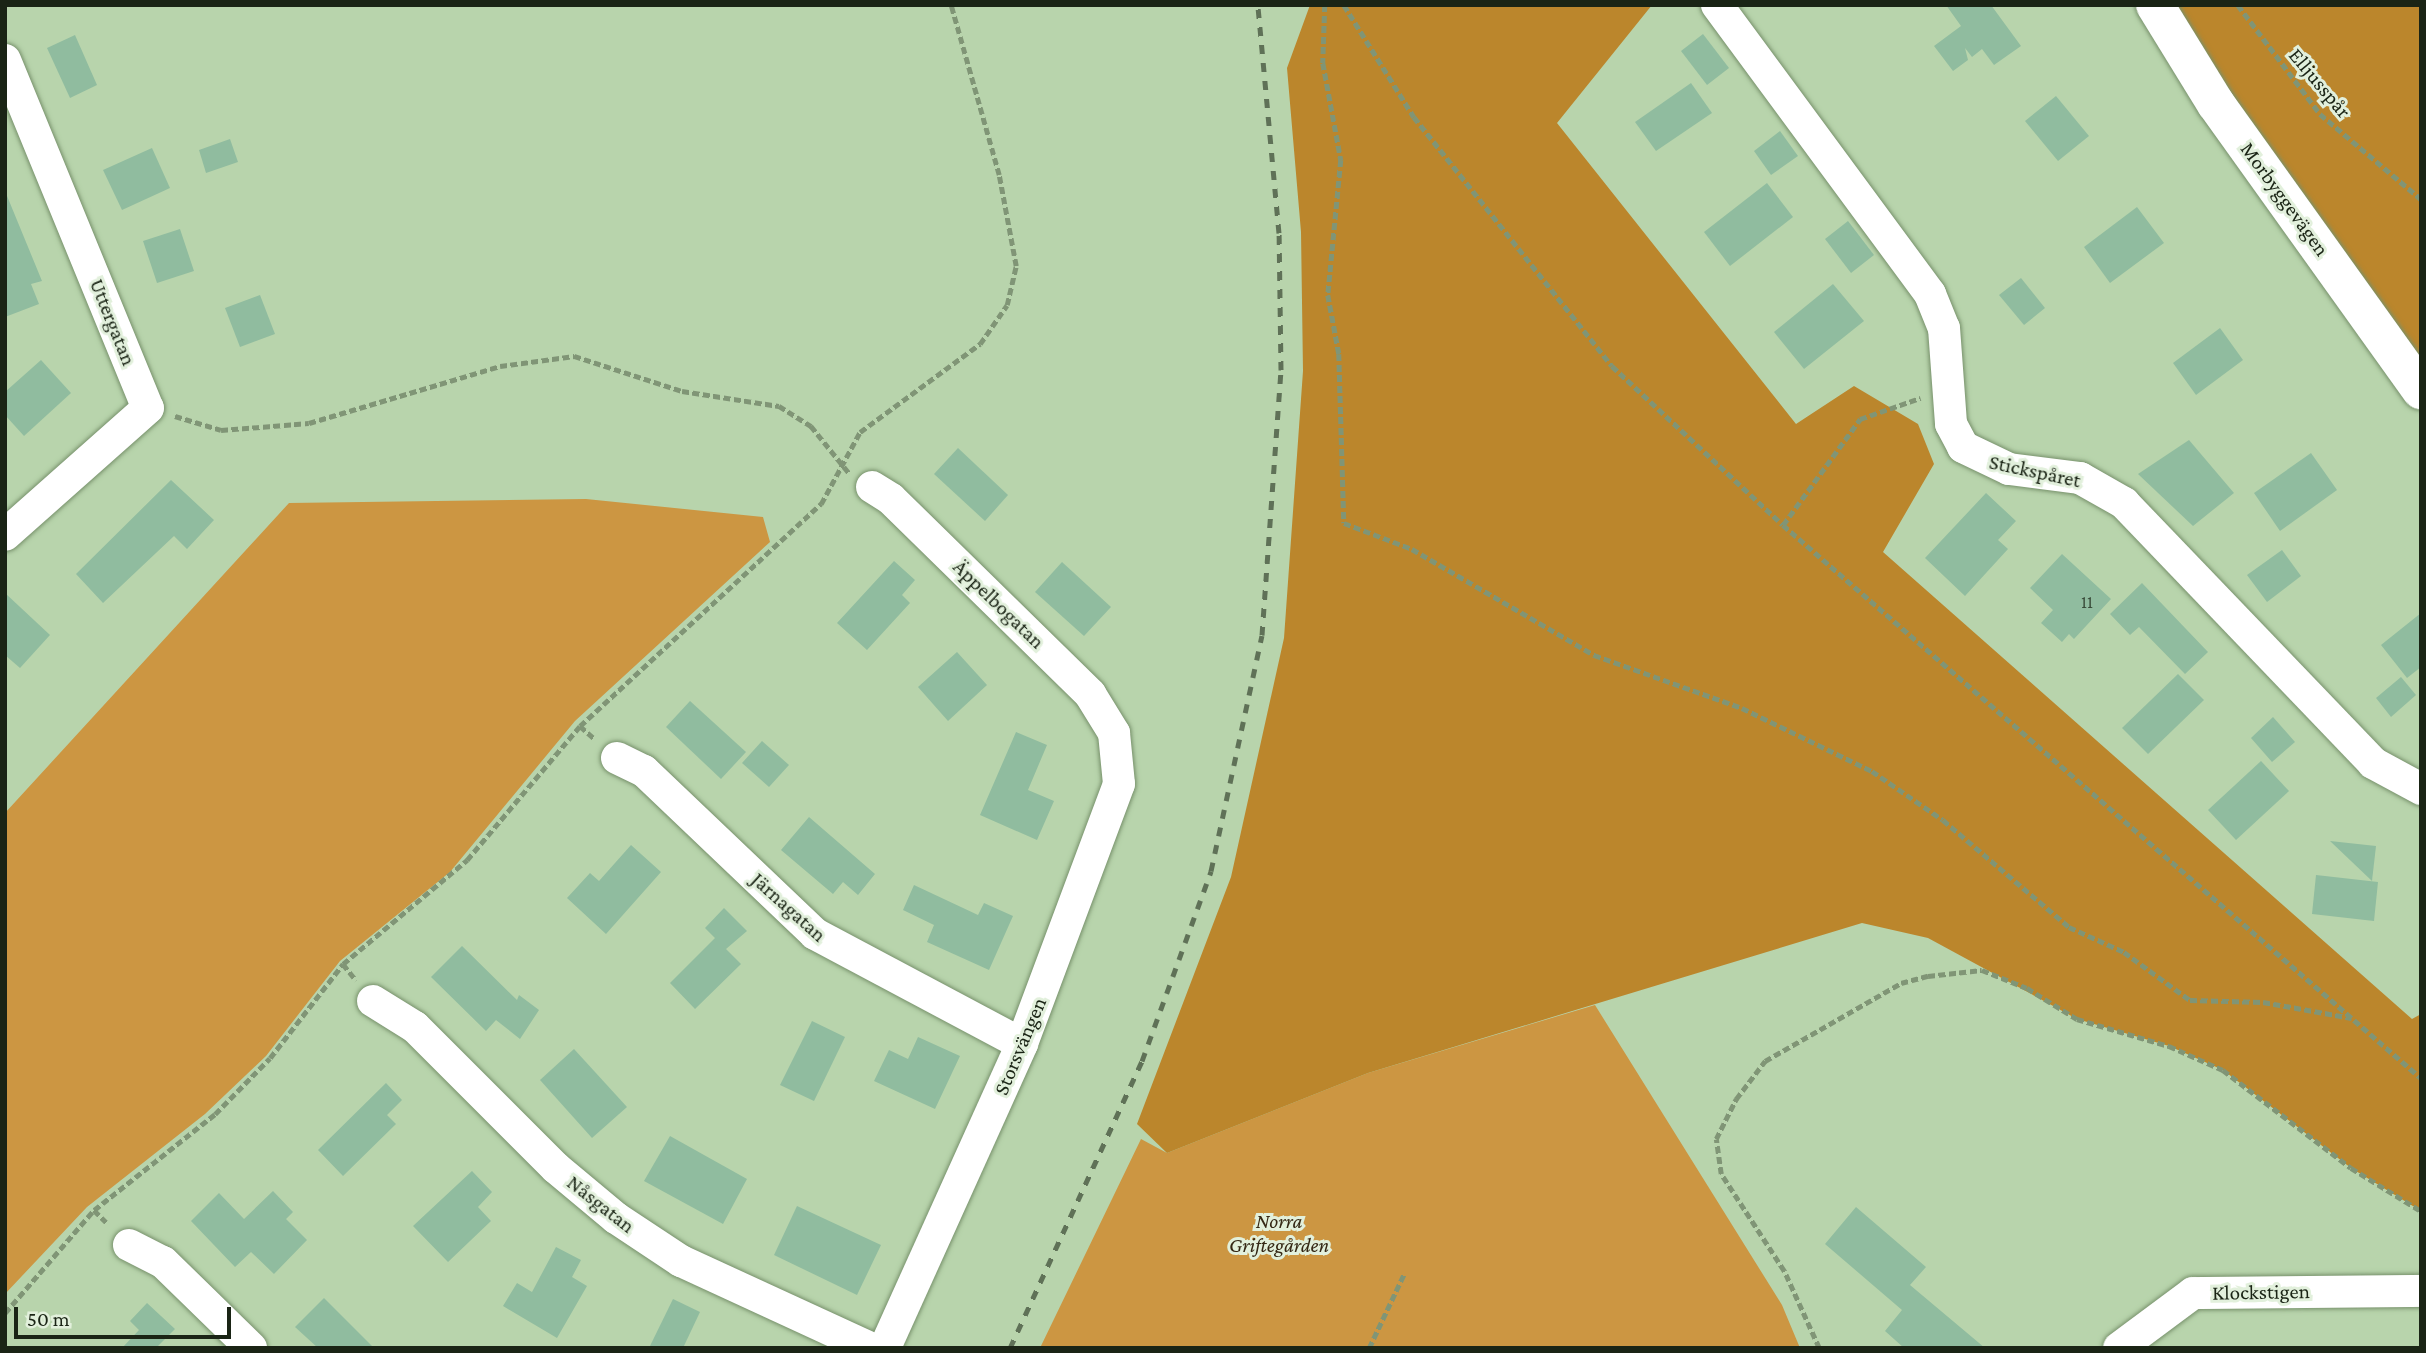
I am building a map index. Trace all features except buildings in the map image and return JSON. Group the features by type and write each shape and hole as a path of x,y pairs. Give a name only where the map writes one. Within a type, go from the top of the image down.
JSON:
{"street":[{"name":"Stickspåret","path":"1717,5 1930,294 1944,328 1945,394 1963,447 1983,461 2080,478 2124,503 2373,763 2421,789"},
{"name":"Morbyggevägen","path":"2155,5 2216,104 2421,390"},
{"name":"Uttergatan","path":"5,60 148,408"},
{"path":"5,536 148,408"},
{"name":"Äppelbogatan","path":"872,487 891,499 1090,694 1114,733"},
{"name":"Storsvängen","path":"885,1348 1022,1044 1119,784 1114,733"},
{"name":"Järnagatan","path":"617,758 644,771 815,934 1022,1044"},
{"name":"Nåsgatan","path":"373,1002 415,1027 556,1168 616,1218 681,1261 870,1348"},
{"path":"129,1245 163,1262 251,1348"},
{"name":"Klockstigen","path":"2119,1348 2193,1293 2421,1291"}],"path":[{"path":"5,1313 94,1210 215,1114 270,1059 343,964 467,860 580,726 821,503 860,432 980,344 1007,304 1016,266 999,175 951,5"},
{"path":"1325,5 1323,63 1341,160 1328,295 1339,354 1343,523 1412,549 1594,656 1742,708 1872,771 1943,820 2069,927 2123,952 2190,1000 2263,1002 2352,1018"},
{"path":"1345,5 1414,117 1612,366 1783,525 2421,1078"},
{"name":"Elljusspår","path":"2238,5 2320,114 2421,199"},
{"path":"148,408 221,430 265,429 309,423 500,366 574,356 682,391 779,406 832,447 839,467 872,487"},
{"path":"1783,525 1860,419 1898,401 1945,394"},
{"path":"1819,1348 1784,1271 1721,1174 1716,1139 1735,1099 1765,1061 1901,984 1928,976 1982,971 2027,988 2077,1019 2169,1046 2223,1070 2339,1160 2421,1211"},
{"path":"1369,1348 1404,1274"}],"green space":[{"path":"586,499 763,517 770,542 575,721 450,872 340,961 266,1056 205,1114 87,1207 5,1294 5,813 289,503"},
{"name":"Norra Griftegården","path":"1595,1005 1782,1305 1800,1348 1040,1348 1141,1139 1167,1153 1368,1073"}],"shaded area":[{"path":"1310,5 1652,5 1557,123 1796,424 1854,386 1918,424 1934,464 1883,552 2412,1019 2421,1014 2421,1211 2351,1168 2223,1070 2169,1046 2077,1019 1928,938 1862,923 1368,1073 1167,1153 1137,1124 1231,877 1284,638 1303,371 1301,232 1287,68"},
{"path":"2155,5 2421,5 2421,390"}],"railway":[{"path":"1010,1348 1142,1061 1211,871 1262,635 1281,370 1279,233 1258,5"}]}
